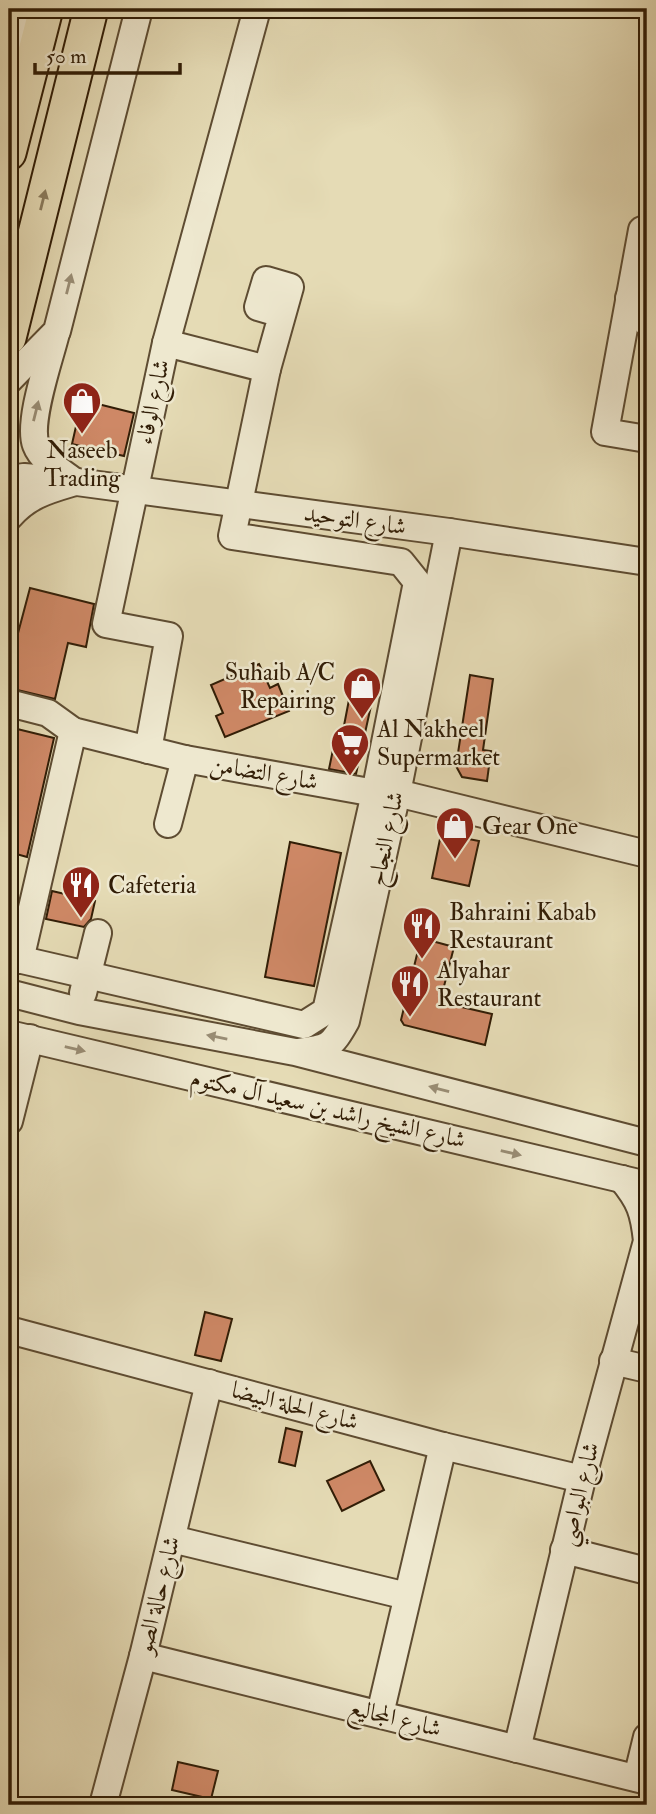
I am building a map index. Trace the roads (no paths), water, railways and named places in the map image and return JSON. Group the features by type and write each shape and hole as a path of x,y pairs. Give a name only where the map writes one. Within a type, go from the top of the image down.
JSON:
{"main road":[{"path":"9,153 46,9"},
{"path":"9,338 91,9"}],"street":[{"path":"9,517 22,502 68,481 36,446 33,425 139,9"},
{"name":"شارع الوفاء","path":"148,750 169,636 106,624 166,343 257,9"},
{"path":"15,11 27,32 32,58"},
{"path":"647,231 642,230 605,432 647,439"},
{"path":"629,298 647,323"},
{"path":"74,731 14,958 304,1026 326,1011 386,793 417,582 401,562 232,536 267,369 282,314"},
{"path":"9,380 57,331"},
{"path":"166,343 267,369"},
{"name":"شارع التوحيد","path":"9,457 29,469 68,481"},
{"name":"شارع التوحيد","path":"9,479 24,477 68,481 449,532 647,562"},
{"name":"شارع النجاح","path":"295,1052 321,1049 335,1042 346,1021 386,793 449,532"},
{"name":"شارع التضامن","path":"9,703 48,713 74,731 184,759 386,793 647,853"},
{"path":"168,824 184,759"},
{"path":"79,1011 98,933"},
{"name":"شارع الشيخ راشد بن سعيد آل مكتوم","path":"9,993 79,1011 295,1052 647,1143"},
{"path":"346,1021 348,1038 374,1072"},
{"path":"9,1121 20,1036"},
{"name":"شارع الشيخ راشد بن سعيد آل مكتوم","path":"20,1036 647,1185"},
{"name":"شارع البواصي","path":"517,1749 582,1479 647,1240 644,1215 637,1198 622,1179"},
{"name":"شارع الحلة البيضا","path":"9,1330 443,1446 582,1479"},
{"path":"613,1361 647,1370"},
{"name":"شارع حالة الصو","path":"103,1805 143,1656 209,1383"},
{"path":"380,1714 443,1446"},
{"path":"172,1539 407,1596"},
{"path":"564,1550 647,1571"},
{"name":"شارع المجاليع","path":"143,1656 642,1779"},
{"path":"642,1779 647,1737"}],"place":[{"name":"Naseeb Trading","path":"82,435"},
{"name":"Suhaib A/C Repairing","path":"362,720"},
{"name":"Al Nakheel Supermarket","path":"350,777"},
{"name":"Gear One","path":"455,860"},
{"name":"Cafeteria","path":"81,919"},
{"name":"Bahraini Kabab Restaurant","path":"422,960"},
{"name":"Alyahar Restaurant","path":"410,1018"}]}
